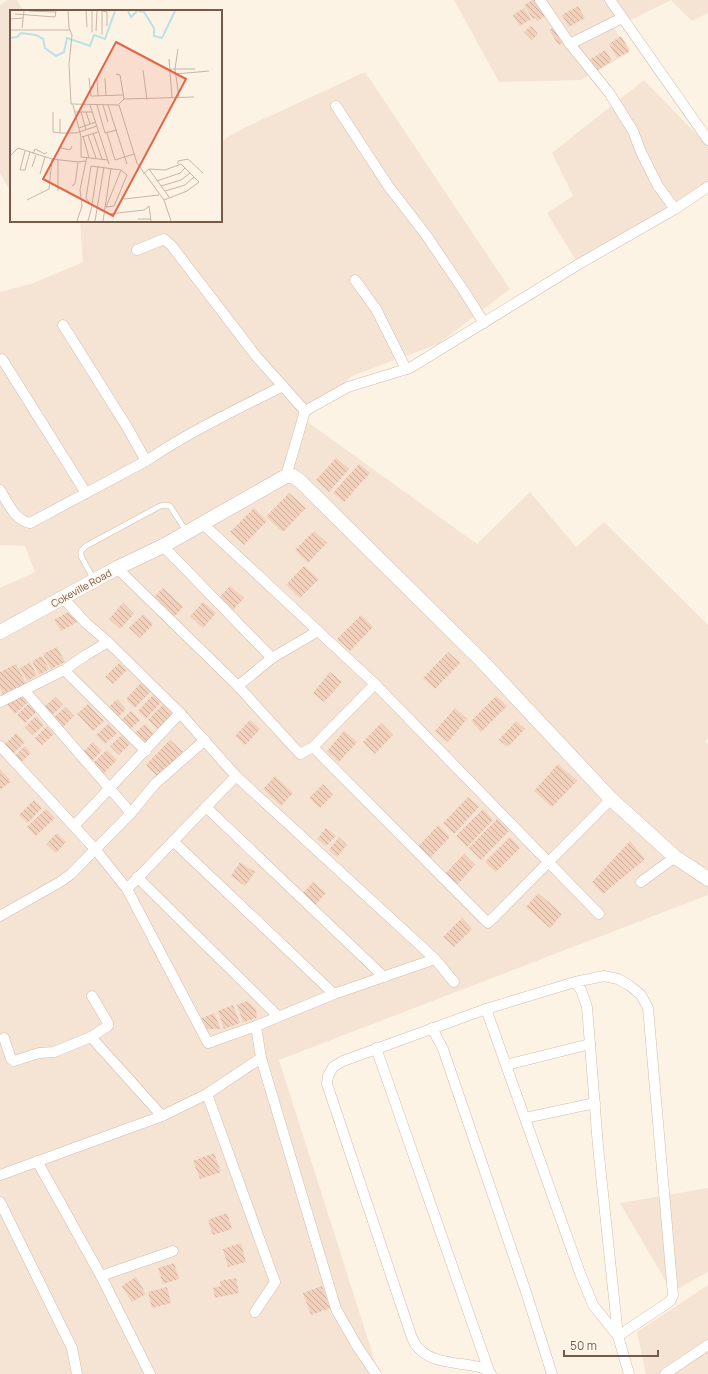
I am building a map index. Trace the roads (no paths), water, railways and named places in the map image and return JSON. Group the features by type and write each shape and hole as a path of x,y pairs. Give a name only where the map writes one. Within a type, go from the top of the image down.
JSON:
{"street":[{"path":"540,0 570,44 610,94 627,120 658,186 675,209"},
{"path":"612,1 622,18 708,140"},
{"path":"570,44 622,18"},
{"path":"336,106 389,186 426,235 484,323"},
{"path":"708,187 675,209 579,264 410,368 348,387 305,411 286,476 293,476 300,480 480,659 611,799 675,857 708,879"},
{"path":"137,250 164,239 171,244 256,356 305,411"},
{"path":"355,280 376,309 406,369"},
{"path":"63,325 127,427 146,461"},
{"path":"2,359 86,493"},
{"path":"0,490 16,515 22,521 30,523 146,461 200,429 283,386"},
{"name":"Cokeville Road","path":"0,632 117,568 163,546 286,476"},
{"path":"202,523 375,684 599,914"},
{"path":"163,546 272,658"},
{"path":"117,568 238,686 300,754 313,747 375,684"},
{"path":"63,598 86,623 108,642 180,713 236,776 435,959 454,982"},
{"path":"238,686 272,658 318,632"},
{"path":"0,702 64,670 108,642"},
{"path":"64,670 146,751"},
{"path":"24,690 131,813"},
{"path":"74,826 146,751 180,713"},
{"path":"0,916 60,882 71,874 131,813 155,784 205,740"},
{"path":"0,746 95,849 127,889 208,1043 256,1026 334,994 435,959"},
{"path":"313,747 488,923 611,799"},
{"path":"127,889 236,776"},
{"path":"206,807 384,977"},
{"path":"173,841 334,994"},
{"path":"641,882 675,857"},
{"path":"137,878 278,1016"},
{"path":"490,1372 478,1367 440,1361 426,1354 416,1344 408,1326 328,1084 328,1076 333,1067 376,1048 486,1009 575,982 604,976 618,979 630,985 641,995 648,1008 673,1295 671,1300 666,1304 618,1336"},
{"path":"575,982 582,990 585,998 618,1336 628,1374"},
{"path":"4,1038 11,1059 14,1061 39,1053 54,1052 91,1037 108,1026 108,1023 92,996"},
{"path":"486,1009 592,1305 618,1336"},
{"path":"256,1026 262,1058 336,1309 357,1346 376,1374"},
{"path":"432,1028 443,1049 526,1292 552,1374"},
{"path":"91,1037 162,1116"},
{"path":"506,1065 590,1044"},
{"path":"376,1048 490,1372"},
{"path":"0,1175 162,1116 208,1094 262,1058"},
{"path":"208,1094 275,1282 255,1312"},
{"path":"524,1118 595,1103"},
{"path":"37,1161 101,1276 150,1374"},
{"path":"0,1202 72,1348 77,1374"},
{"path":"101,1276 173,1251"},
{"path":"665,1374 708,1345"}],"lane":[{"path":"95,580 81,556 80,551 86,546 160,506 170,506 187,532"}]}
